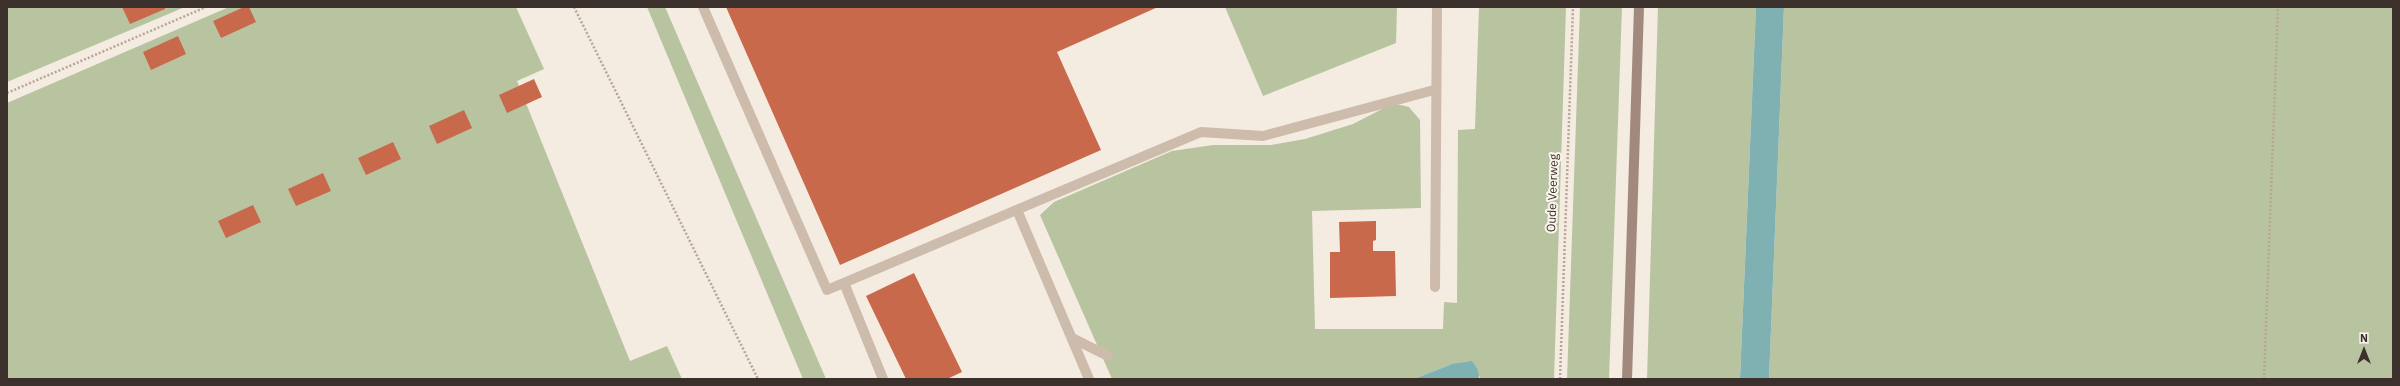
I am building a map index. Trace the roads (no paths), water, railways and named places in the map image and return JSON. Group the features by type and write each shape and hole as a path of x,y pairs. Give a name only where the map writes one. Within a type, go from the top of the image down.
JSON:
{"street":[{"path":"1627,379 1639,7"}],"lane":[{"path":"703,7 827,290 1201,132 1263,136 1434,90"},
{"path":"1435,287 1434,90 1436,7"},
{"path":"1017,210 1090,379"},
{"path":"844,283 883,379"},
{"path":"1072,338 1108,356"}],"water":[{"path":"1756,7 1784,7 1769,379 1740,379"},
{"path":"1472,361 1478,370 1479,379 1414,379 1452,364"}]}
